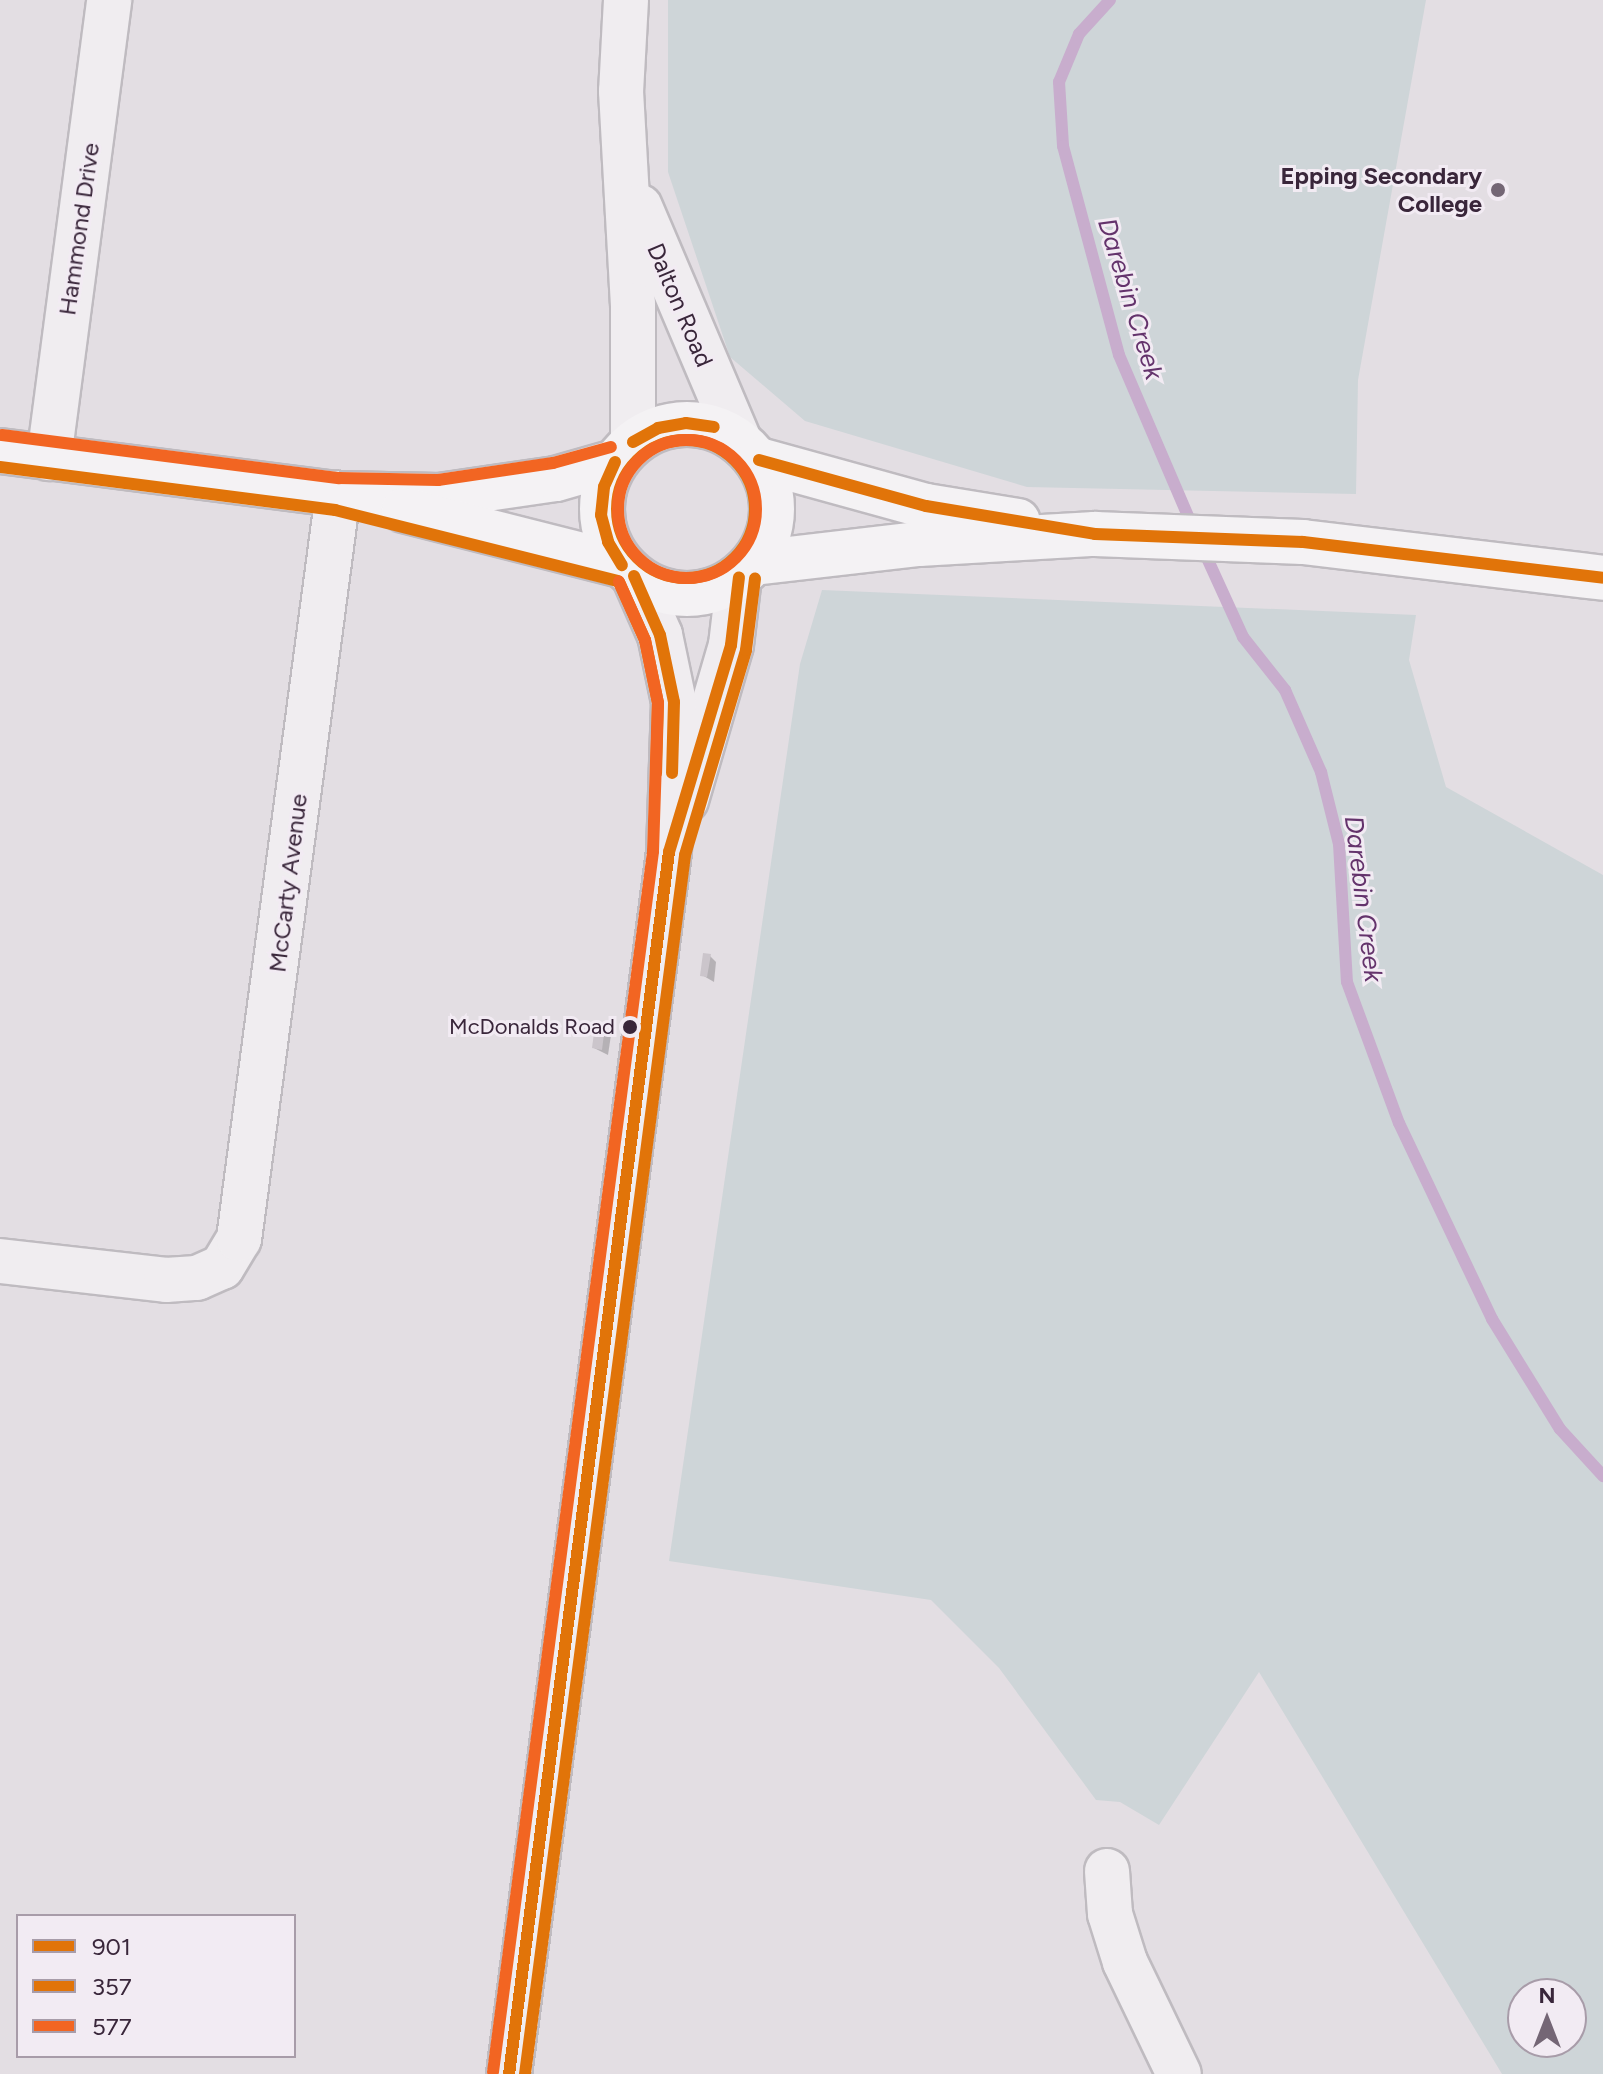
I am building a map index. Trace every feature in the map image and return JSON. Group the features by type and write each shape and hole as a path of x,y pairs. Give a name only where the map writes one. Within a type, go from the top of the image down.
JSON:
{"main road":[{"path":"0,451 338,494 445,496 556,479 624,452 658,428 686,423 714,427 749,450 926,506 1095,534"},
{"path":"747,570 768,539 773,513 770,485 749,450"},
{"path":"624,452 604,487 601,515 608,542 628,571"},
{"path":"338,494 628,571 659,590 686,595 715,590 747,570 919,544 1095,534 1303,542 1603,578"}],"street":[{"name":"Hammond Drive","path":"49,458 109,0"},
{"name":"Dalton Road","path":"624,452 633,305 621,91 626,0"},
{"name":"Dalton Road","path":"625,168 674,298 749,450"},
{"name":"McCarty Avenue","path":"0,1261 166,1280 197,1278 222,1267 239,1239 338,494"},
{"path":"669,852 731,645 747,570"},
{"path":"509,2074 669,852 674,702 660,635 628,571"},
{"path":"1107,1871 1110,1914 1125,1962 1179,2074"}],"shaded area":[{"path":"668,0 1426,0 1358,380 1356,494 1027,487 805,421 730,357 668,172"},
{"path":"822,590 1416,615 1409,660 1446,787 1603,875 1603,2074 1502,2074 1259,1672 1159,1825 1120,1802 1096,1800 999,1668 931,1600 669,1561 800,664"}],"building":[{"path":"703,953 711,954 707,977 700,976"},
{"path":"595,1025 605,1026 602,1050 592,1048"}],"waterway":[{"name":"Darebin Creek","path":"1110,0 1079,34 1059,82 1063,146 1119,355 1194,530"},
{"name":"Darebin Creek","path":"1202,547 1243,637 1285,690 1321,772 1339,844 1347,982 1399,1123 1492,1319 1560,1429 1603,1476"}],"transit line":[{"name":"901","path":"633,442 658,428 686,423 714,427"},
{"name":"577","path":"2,435 339,478 438,480 553,463 611,447"},
{"name":"357","path":"686,440 712,446 734,461 749,483 755,509 749,535 734,557 712,572 686,578 660,572 638,557 623,535 617,509 623,483 638,461 660,446 686,440"},
{"name":"577","path":"687,440 714,445 736,460 751,482 756,509 751,536 736,558 714,573 687,578 660,573 638,558 623,536 618,509 623,482 638,460 660,445 687,440"},
{"name":"901","path":"759,460 926,506 1095,534 1303,542 1603,578"},
{"name":"901","path":"615,462 604,487 601,515 608,542 622,565"},
{"name":"357","path":"0,467 335,510 618,581"},
{"name":"901","path":"634,576 660,635 674,702 672,773"},
{"name":"901","path":"509,2074 669,852 731,645 739,577"},
{"name":"357","path":"525,2074 685,855 746,650 755,579"},
{"name":"357","path":"619,582 645,640 658,703 656,773"},
{"name":"577","path":"493,2072 653,851 658,703 645,640 619,582"}],"place":[{"name":"Epping Secondary College","path":"1498,190"},
{"name":"McDonalds Road","path":"630,1027"}]}
